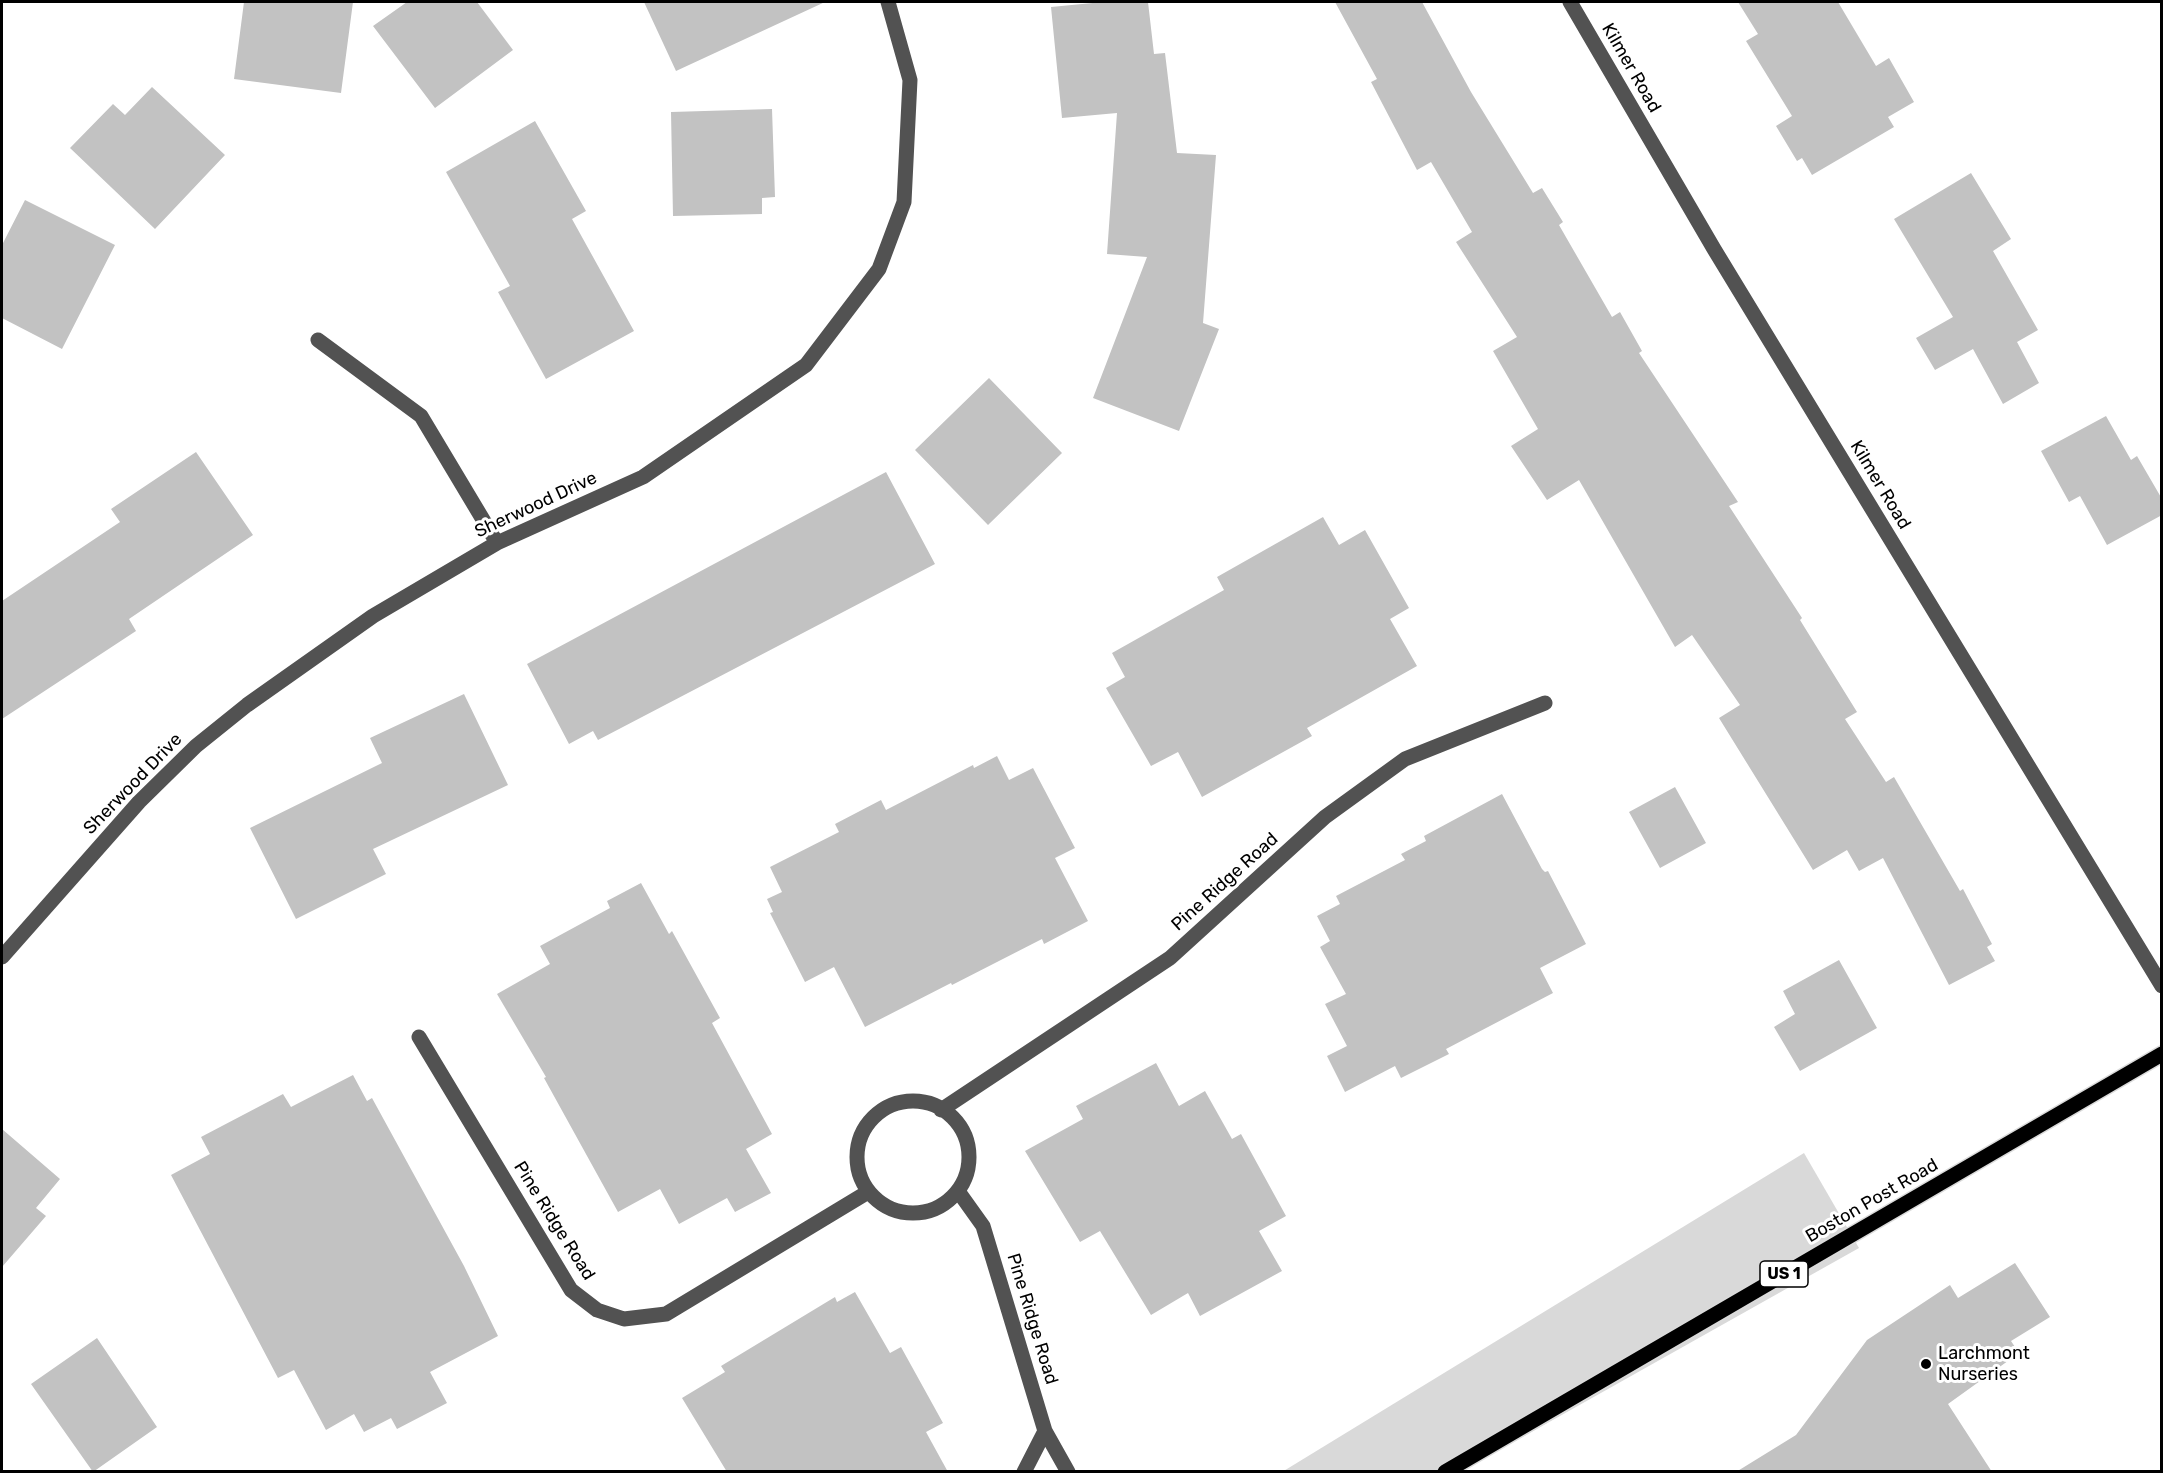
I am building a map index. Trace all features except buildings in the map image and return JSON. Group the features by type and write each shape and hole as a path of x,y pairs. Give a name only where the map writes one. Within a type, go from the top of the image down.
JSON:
{"main road":[{"name":"Boston Post Road","path":"1446,1472 2162,1054"}],"street":[{"name":"Sherwood Drive","path":"2,957 139,802 196,746 247,705 373,616 497,543 643,477 806,365 879,268 904,202 910,80 888,2"},
{"name":"Kilmer Road","path":"1570,2 1714,249 2162,986"},
{"path":"318,340 421,416 497,543"},
{"name":"Pine Ridge Road","path":"941,1110 1170,958 1325,817 1405,759 1545,702"},
{"name":"Pine Ridge Road","path":"419,1037 571,1290 597,1310 624,1319 666,1314 868,1192"},
{"path":"908,1101 924,1102 957,1121 969,1148 969,1168 958,1191 944,1205 916,1214 889,1208 868,1192 857,1166 860,1137 872,1119 888,1107 908,1101"},
{"name":"Pine Ridge Road","path":"958,1191 983,1226 1045,1431 1068,1472"},
{"path":"1024,1472 1045,1431"}],"shaded area":[{"path":"1804,1153 1859,1248 1462,1471 1282,1472"}],"place":[{"name":"Larchmont Nurseries","path":"1926,1364"}]}
